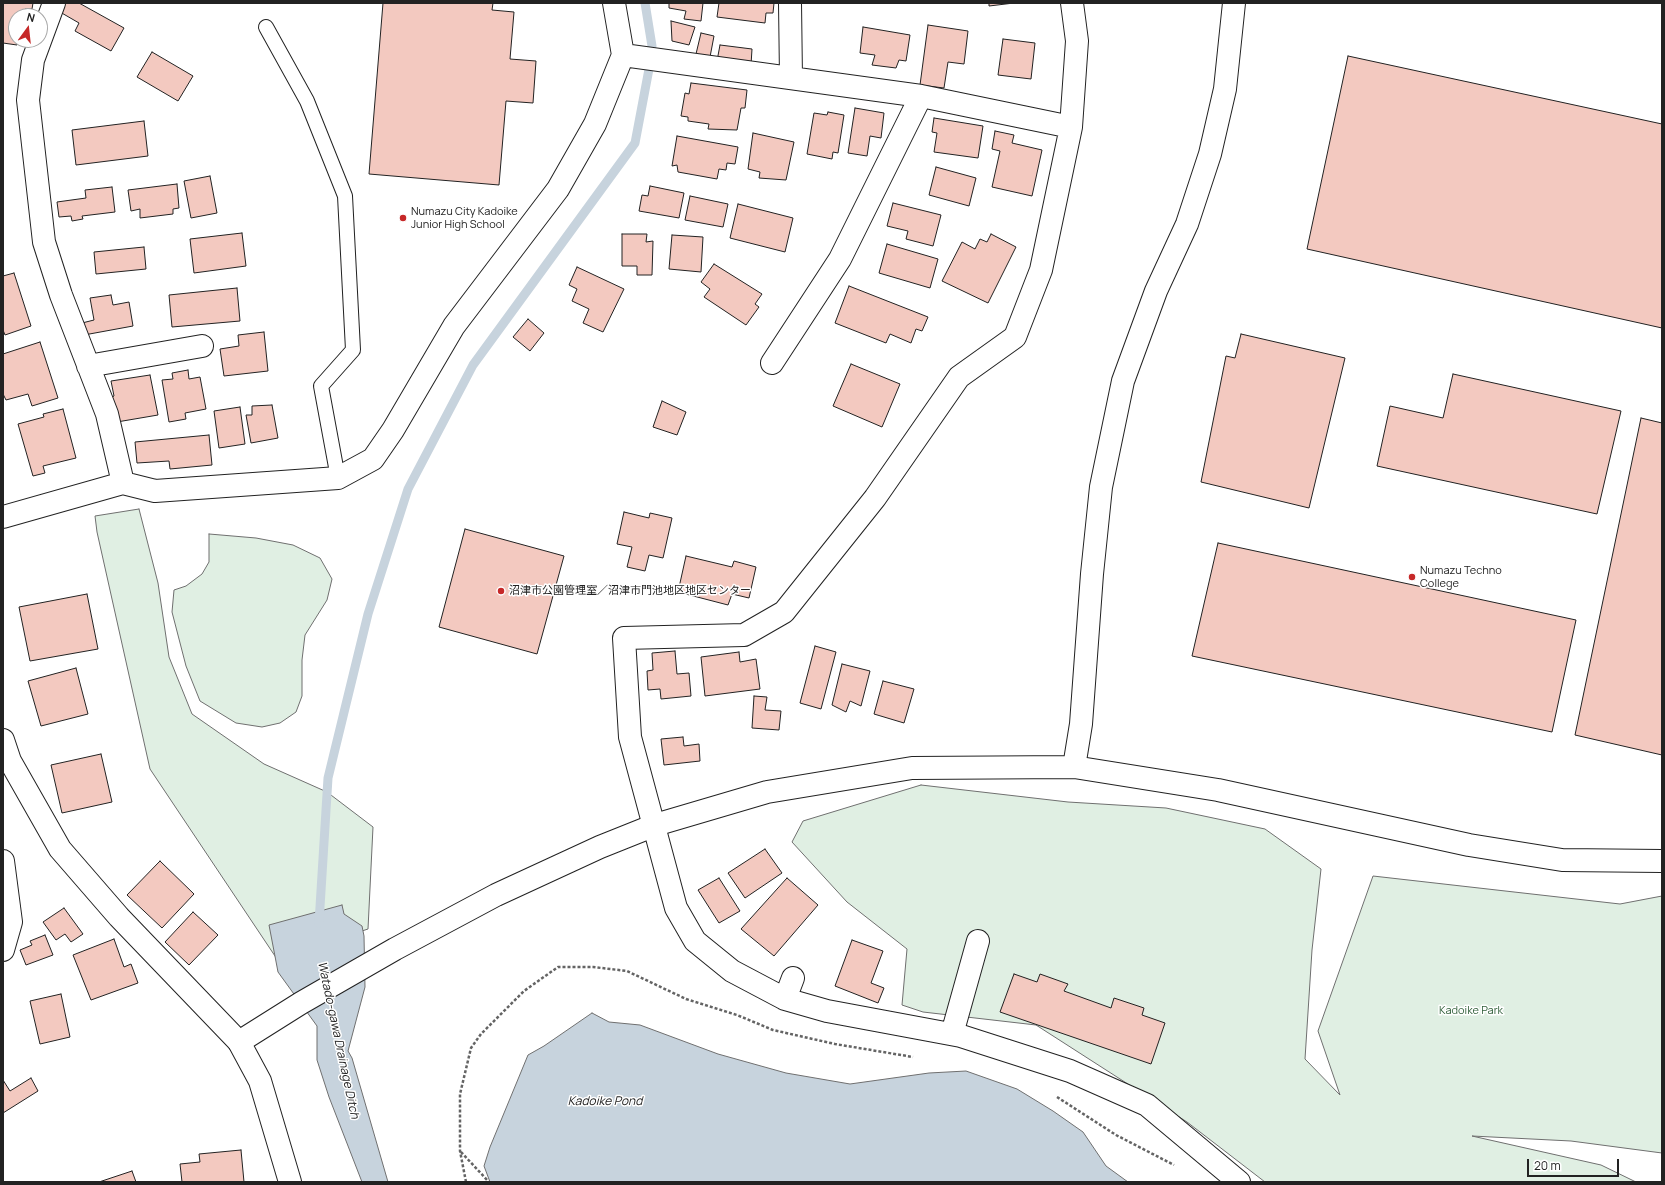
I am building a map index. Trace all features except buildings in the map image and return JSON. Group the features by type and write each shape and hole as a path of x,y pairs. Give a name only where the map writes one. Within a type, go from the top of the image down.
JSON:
{"street":[{"path":"54,3 32,60 28,100 44,242 61,295 107,414 123,483"},
{"path":"3,517 123,483 155,491 338,478 373,459 393,430 454,326 558,189 595,124 623,55 614,3"},
{"path":"790,3 791,78"},
{"path":"1072,3 1077,41 1071,127 1041,270 1015,337 959,377 875,498 784,612 744,635 624,638 630,737 655,825 676,908 695,941 732,971 785,999 827,1011 952,1034 1070,1071 1147,1105 1239,1182"},
{"path":"1074,767 1081,724 1100,487 1123,381 1156,291 1187,224 1210,154 1225,89 1234,3"},
{"path":"623,55 921,96 1071,127"},
{"path":"772,363 840,258 921,96"},
{"path":"88,366 202,346"},
{"path":"3,740 10,761 60,849 118,917 239,1042 260,1081 290,1182"},
{"path":"239,1042 364,966 496,895 600,847 655,825 767,792 912,768 1074,767 1218,790 1469,845 1562,860 1662,861"},
{"path":"3,861 11,922 3,950"},
{"path":"952,1034 978,941"},
{"path":"785,999 793,978"}],"lane":[{"path":"266,27 307,100 345,196 353,350 322,386 338,478"}],"path":[{"path":"466,1182 460,1151 460,1094 471,1048 481,1034 524,991 558,967 593,967 627,971 686,999 737,1015 773,1030 835,1044 915,1057"},
{"path":"1050,1093 1116,1135 1158,1156 1176,1167"},
{"path":"460,1151 489,1182"}],"green space":[{"path":"139,509 158,583 169,657 192,714 264,764 327,792 373,827 368,929 277,959 150,769 97,532 95,516"},
{"path":"209,534 256,538 293,545 320,558 332,579 327,600 305,635 302,660 302,696 296,712 280,723 262,727 236,723 200,701 186,666 172,612 174,590 186,586 202,574 209,562"},
{"name":"Kadoike Park","path":"921,785 1068,802 1166,808 1265,829 1321,869 1312,950 1305,1059 1340,1095 1318,1031 1373,876 1620,904 1662,896 1662,1153 1571,1141 1472,1136 1601,1165 1636,1182 1265,1182 1187,1122 1036,1025 923,1012 902,1005 907,949 847,902 792,842 803,821"}],"water":[{"name":"Watado-gawa Drainage Ditch","path":"342,905 344,914 362,926 364,936 365,987 348,1051 352,1058 388,1182 362,1182 329,1097 317,1060 317,1026 278,972 269,925"},
{"name":"Kadoike Pond","path":"592,1013 609,1022 640,1025 718,1054 786,1073 850,1084 929,1073 966,1071 1017,1089 1053,1111 1083,1132 1106,1166 1128,1182 490,1182 484,1166 490,1147 528,1055 544,1046"}],"waterway":[{"path":"645,3 652,46"},
{"path":"319,923 328,778 368,614 408,489 473,365 635,143 649,69"}],"place":[{"name":"Numazu City Kadoike Junior High School","path":"403,218"},
{"name":"Numazu Techno College","path":"1412,577"},
{"name":"沼津市公園管理室／沼津市門池地区地区センター","path":"501,591"}]}
